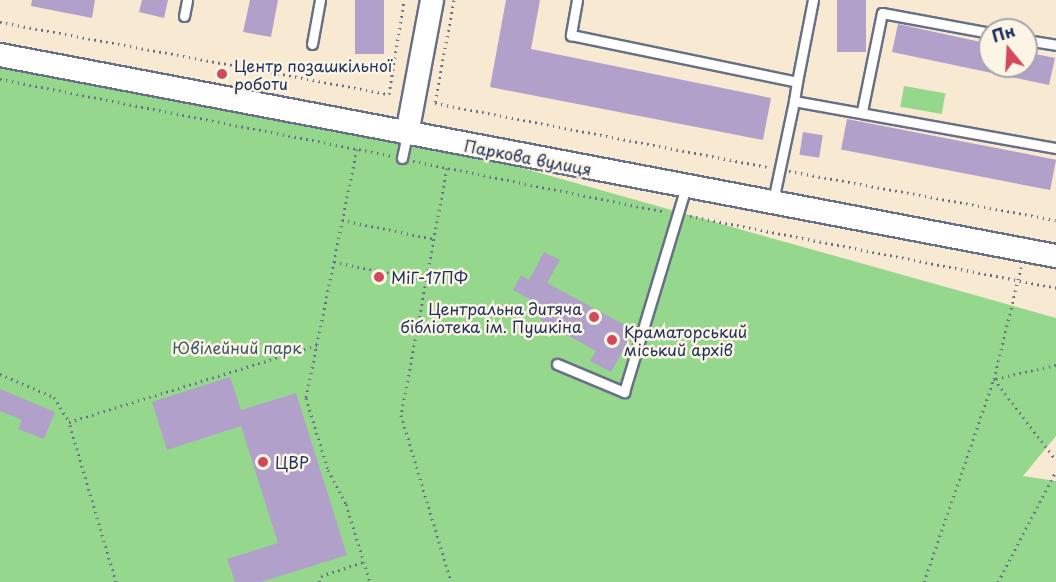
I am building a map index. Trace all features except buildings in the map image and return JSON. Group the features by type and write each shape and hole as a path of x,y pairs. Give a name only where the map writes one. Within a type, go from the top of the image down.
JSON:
{"street":[{"path":"407,134 432,0"},
{"name":"Паркова вулиця","path":"0,55 1056,256"}],"lane":[{"path":"184,16 187,0"},
{"path":"312,44 320,0"},
{"path":"577,0 571,34 797,82"},
{"path":"773,203 813,0"},
{"path":"862,111 882,13 978,31"},
{"path":"1038,42 1056,45"},
{"path":"794,102 862,111 1056,148"},
{"path":"402,158 407,134"},
{"path":"557,364 624,392 686,187"}],"path":[{"path":"0,22 389,94 404,0"},
{"path":"454,0 435,103 1056,220"},
{"path":"0,79 357,149 306,398 370,582"},
{"path":"451,582 402,415 447,168 1056,288"},
{"path":"342,220 434,239"},
{"path":"924,582 994,379 1025,251"},
{"path":"334,262 426,280"},
{"path":"69,422 317,345"},
{"path":"994,379 1056,365"},
{"path":"0,374 54,397 69,422 116,582"},
{"path":"994,379 1056,460"},
{"path":"998,582 1056,471"},
{"path":"319,582 321,576 363,562"}],"green space":[{"name":"Ювілейний парк","path":"0,67 451,148 1056,318 1056,436 1023,476 1056,481 1056,582 0,582"},
{"path":"904,86 945,93 942,114 900,107"}],"place":[{"name":"Центр позашкільної роботи","path":"222,74"},
{"name":"МіГ-17ПФ","path":"379,277"},
{"name":"Центральна дитяча бібліотека ім. Пушкіна","path":"594,317"},
{"name":"Краматорський міський архів","path":"612,340"},
{"name":"ЦВР","path":"263,462"}]}
